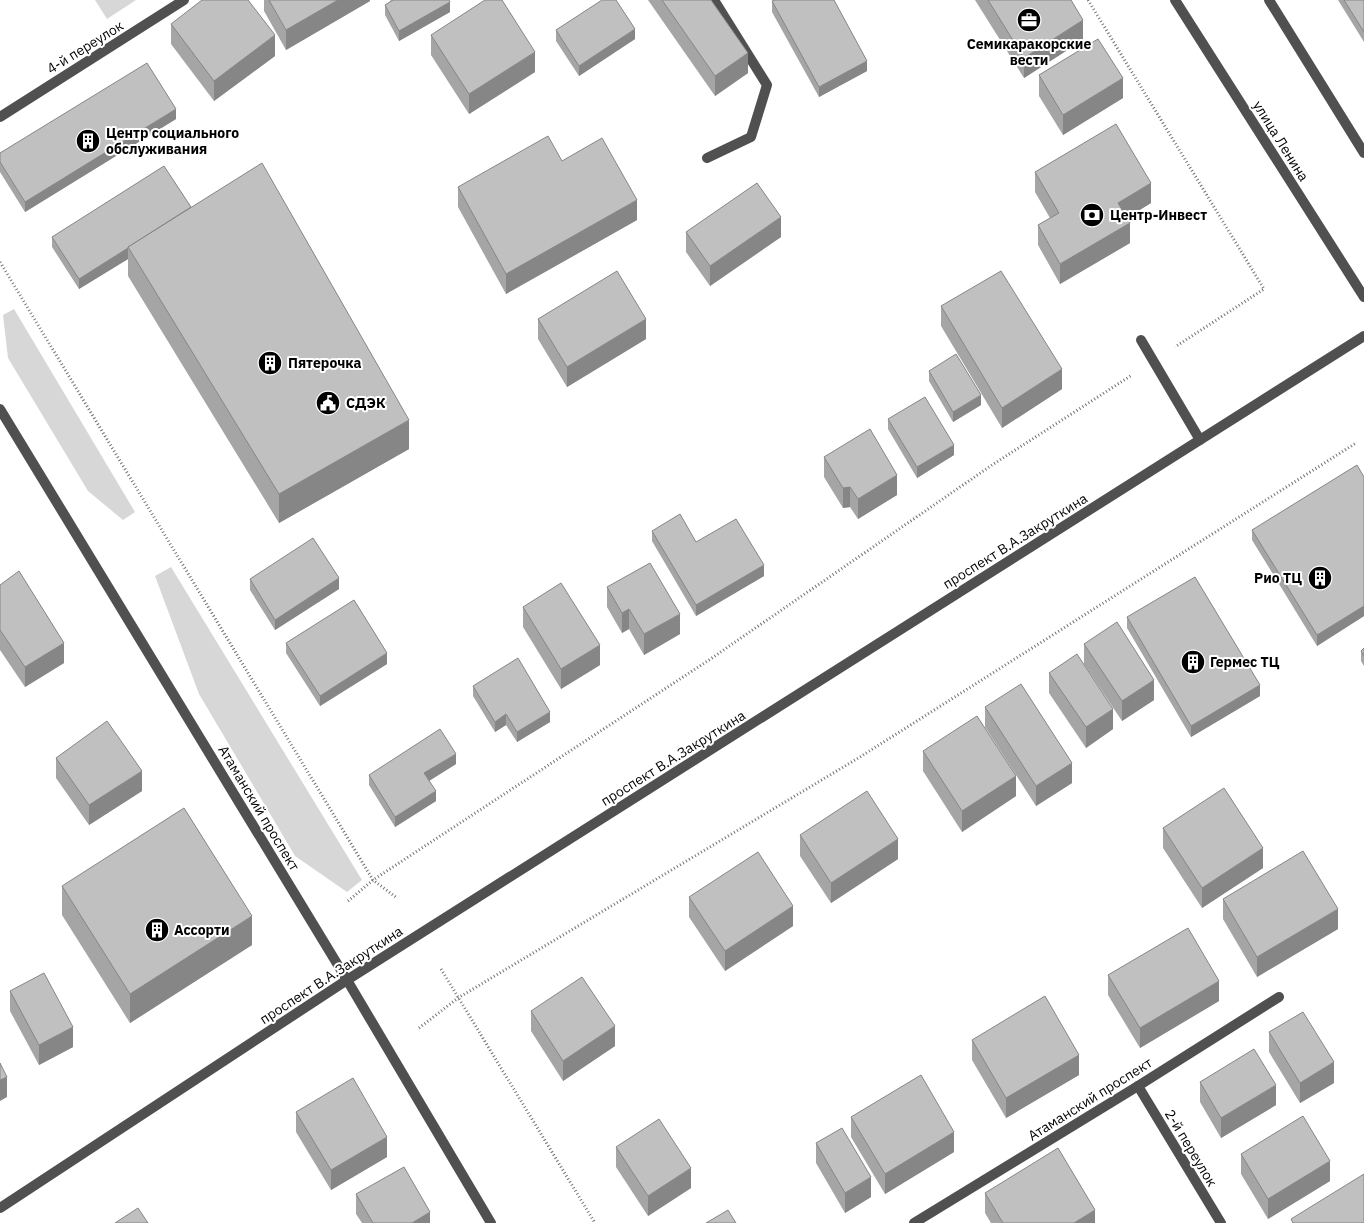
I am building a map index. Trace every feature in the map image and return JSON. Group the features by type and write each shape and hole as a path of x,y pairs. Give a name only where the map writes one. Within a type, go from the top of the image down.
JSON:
{"street":[{"name":"4-й переулок","path":"0,117 184,0"},
{"path":"707,158 751,138 767,85 714,0"},
{"name":"улица Ленина","path":"1175,0 1364,297"},
{"path":"1269,0 1364,153"},
{"name":"проспект В.А.Закруткина","path":"0,1208 347,980 1364,336"},
{"path":"1140,340 1200,440"},
{"name":"Атаманский проспект","path":"0,408 347,980 491,1223"},
{"name":"Атаманский проспект","path":"914,1223 1279,997"},
{"name":"2-й переулок","path":"1138,1086 1221,1223"}],"path":[{"path":"348,901 373,880 708,660 992,466 1264,289 1088,0"},
{"path":"0,262 373,880 397,898"},
{"path":"419,1028 458,998 860,757 1356,443"},
{"path":"441,968 595,1223"}],"shaded area":[{"path":"95,0 136,0 107,19"},
{"path":"14,309 135,512 123,520 88,491 8,358 3,315"},
{"path":"171,567 362,880 347,892 295,856 199,694 155,576"}],"building":[{"path":"202,0 248,0 275,35 214,81 171,24"},
{"path":"269,0 338,0 286,30"},
{"path":"393,0 449,0 450,2 399,31 385,5"},
{"path":"485,0 502,0 535,52 469,94 431,35"},
{"path":"602,0 616,0 635,29 579,66 556,30"},
{"path":"662,0 711,0 748,53 715,76"},
{"path":"834,0 867,61 819,87 772,1"},
{"path":"988,0 1071,0 1083,20 1024,58"},
{"path":"1344,0 1364,0 1364,32"},
{"path":"1098,39 1123,78 1063,115 1039,75"},
{"name":"Центр социального обслуживания","path":"147,63 176,109 25,202 0,162 0,153"},
{"path":"1116,124 1151,183 1118,203 1130,223 1060,264 1038,225 1059,213 1035,172"},
{"path":"548,136 562,161 602,138 637,200 506,274 458,187"},
{"name":"Пятeрочка","path":"262,163 409,420 279,494 128,247"},
{"path":"164,166 191,207 79,279 52,237"},
{"path":"757,183 781,217 710,266 686,232"},
{"path":"617,271 646,319 567,367 538,319"},
{"path":"1001,271 1062,369 1002,408 941,306"},
{"path":"956,354 981,395 953,412 929,371"},
{"path":"925,397 954,445 917,467 888,419"},
{"path":"870,429 897,475 858,499 850,487 843,488 824,457"},
{"name":"Рио ТЦ","path":"1357,465 1364,477 1364,606 1317,635 1252,530"},
{"path":"680,514 696,542 736,519 764,565 696,605 652,531"},
{"path":"313,538 339,578 275,620 250,579"},
{"path":"650,563 680,614 644,634 629,609 622,613 607,587"},
{"path":"19,571 64,643 25,667 0,630 0,585"},
{"name":"Гермес ТЦ","path":"1195,577 1260,685 1191,726 1127,617"},
{"path":"561,583 600,645 561,669 523,607"},
{"path":"354,600 387,653 320,696 286,643"},
{"path":"1117,622 1154,680 1122,701 1084,644"},
{"path":"1077,654 1113,709 1086,727 1049,673"},
{"path":"518,658 550,712 517,732 506,714 495,722 473,686"},
{"path":"1021,684 1072,763 1036,786 985,707"},
{"path":"977,716 1016,776 962,811 923,751"},
{"path":"107,721 142,771 89,805 56,758"},
{"path":"440,729 456,754 424,773 436,791 395,817 369,775"},
{"path":"1224,788 1263,848 1202,888 1163,828"},
{"path":"867,791 898,839 831,883 800,835"},
{"name":"Ассорти","path":"184,808 252,916 130,994 62,886"},
{"path":"1303,851 1338,909 1257,957 1223,899"},
{"path":"758,852 793,906 725,951 689,897"},
{"path":"1188,928 1219,981 1140,1028 1108,975"},
{"path":"44,973 73,1027 39,1045 10,991"},
{"path":"582,977 615,1026 563,1061 531,1011"},
{"path":"1045,996 1079,1055 1006,1098 972,1040"},
{"path":"1303,1012 1334,1062 1300,1083 1269,1032"},
{"path":"1254,1049 1276,1085 1221,1118 1200,1082"},
{"path":"0,1063 7,1077 0,1080"},
{"path":"921,1075 954,1132 885,1174 851,1117"},
{"path":"353,1078 387,1137 331,1170 296,1112"},
{"path":"1303,1116 1330,1161 1268,1199 1241,1154"},
{"path":"659,1119 691,1168 648,1196 616,1147"},
{"path":"842,1128 871,1177 845,1193 816,1143"},
{"path":"1058,1148 1095,1210 1074,1223 1003,1223 985,1193"},
{"path":"404,1167 430,1212 412,1223 373,1223 356,1194"},
{"path":"1364,1174 1364,1223 1293,1223 1291,1219"},
{"path":"138,1208 148,1223 115,1223"},
{"path":"728,1210 736,1223 706,1223"}],"place":[{"name":"Семикаракорские вести","path":"1029,20"},
{"name":"Центр социального обслуживания","path":"88,141"},
{"name":"Центр-Инвест","path":"1092,215"},
{"name":"Пятeрочка","path":"270,363"},
{"name":"СДЭК","path":"328,403"},
{"name":"Рио ТЦ","path":"1320,578"},
{"name":"Гермес ТЦ","path":"1193,662"},
{"name":"Ассорти","path":"157,930"}]}
